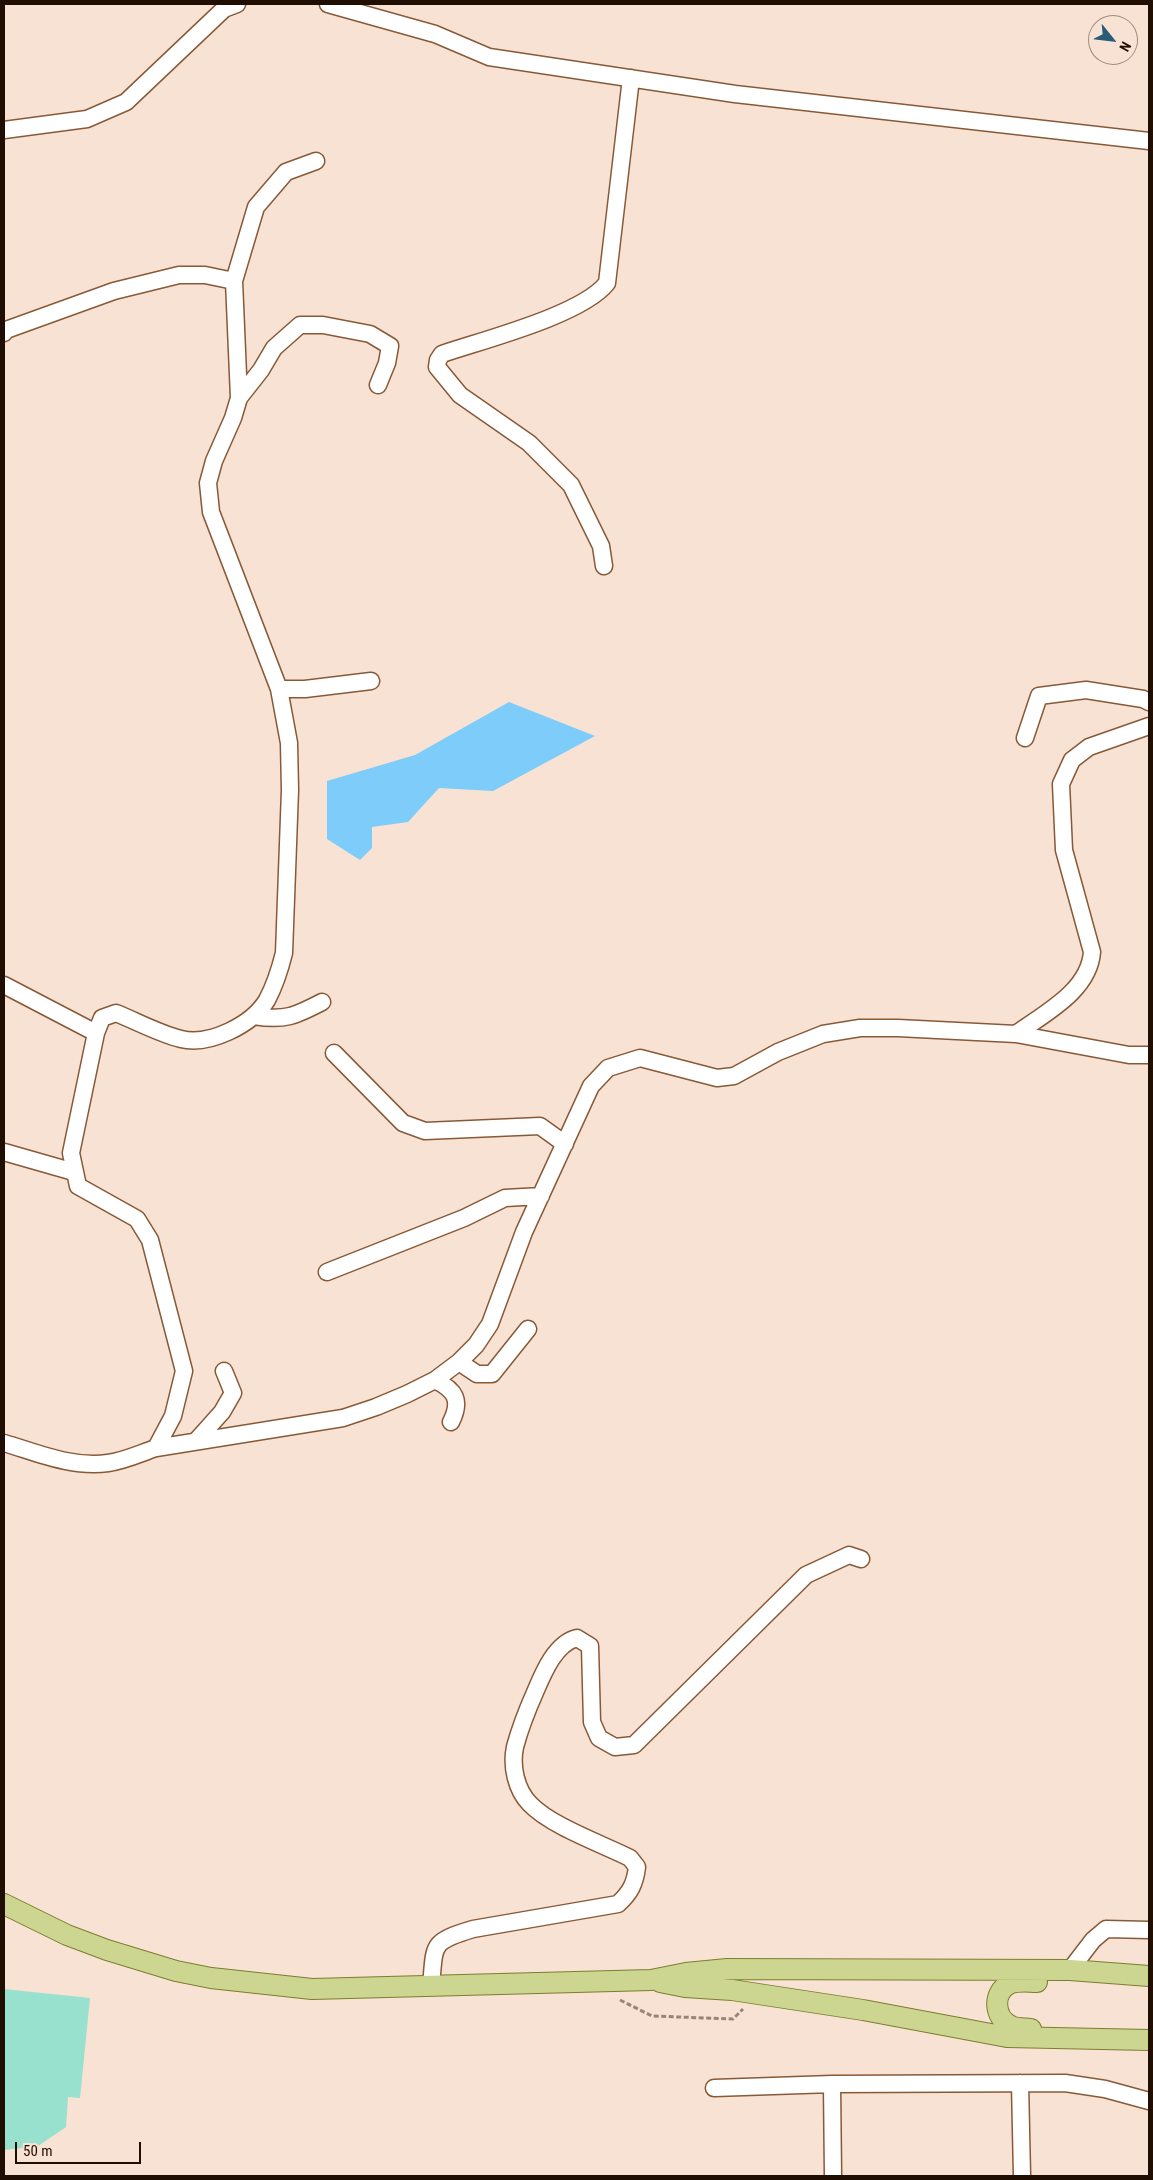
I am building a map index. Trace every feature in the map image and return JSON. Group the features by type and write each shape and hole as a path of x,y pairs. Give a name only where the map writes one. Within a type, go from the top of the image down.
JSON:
{"main road":[{"path":"4,1904 67,1935 107,1950 176,1971 202,1976 312,1989 651,1980 686,1973 727,1969 1070,1970 1149,1976"},
{"path":"651,1980 685,1987 732,1990 862,2010 1007,2037 1146,2040"},
{"path":"1146,2040 1123,2032 1011,2026 999,2014 997,2001 1004,1988 1010,1983 1020,1981 1149,1987"}],"street":[{"path":"328,4 435,34 489,57 735,94 1149,141"},
{"path":"4,130 87,119 126,102 223,5"},
{"path":"604,566 601,546 571,484 529,443 460,395 437,367 438,360 442,354 554,316 589,299 600,292 607,283 631,78"},
{"path":"156,1448 173,1416 184,1371 150,1240 137,1219 78,1186 71,1153 96,1033 102,1018 116,1013 180,1039 197,1041 221,1036 254,1016 266,1001 277,978 284,953 290,790 289,743 280,688 211,512 208,483 214,461 233,418 239,398 234,281 256,207 286,172 316,161"},
{"path":"4,332 114,291 179,275 205,274 234,281"},
{"path":"239,398 261,370 274,348 300,325 323,325 370,334 390,346 387,363 378,385"},
{"path":"280,688 305,689 371,680"},
{"path":"1025,738 1039,696 1086,690 1142,699 1149,702"},
{"path":"1016,1034 1071,994 1091,966 1092,952 1064,850 1061,784 1072,760 1089,747 1149,726"},
{"path":"4,985 96,1033"},
{"path":"254,1016 275,1020 300,1013 322,1002"},
{"path":"4,1443 82,1465 110,1463 156,1448 343,1418 376,1407 435,1380 459,1362 476,1345 490,1324 524,1232 591,1086 608,1068 640,1058 717,1078 734,1076 778,1052 823,1034 860,1028 1016,1034 1129,1055 1149,1055"},
{"path":"334,1053 404,1123 425,1131 540,1126 565,1144"},
{"path":"4,1152 74,1172"},
{"path":"327,1272 464,1218 505,1198 541,1196"},
{"path":"459,1362 477,1374 492,1374 528,1329"},
{"path":"196,1441 222,1412 233,1393 224,1371"},
{"path":"435,1380 449,1387 457,1400 457,1411 451,1422"},
{"path":"431,1986 435,1948 441,1941 450,1936 473,1929 618,1904 629,1894 636,1880 637,1867 630,1858 549,1818 530,1804 517,1787 515,1748 526,1713 542,1676 553,1658 569,1640 577,1638 590,1646 592,1722 599,1738 614,1748 634,1745 806,1575 849,1555 861,1559"},
{"path":"1070,1970 1093,1940 1106,1929 1149,1930"},
{"path":"1020,2083 1022,2176"},
{"path":"714,2088 832,2084 1065,2083 1105,2089 1149,2101"},
{"path":"832,2084 833,2176"}],"water":[{"path":"509,702 595,736 493,791 439,788 408,822 372,827 372,848 360,860 327,839 327,781 415,755"}],"building":[{"path":"4,1989 90,1998 80,2098 68,2097 66,2127 38,2146 4,2150"}]}
